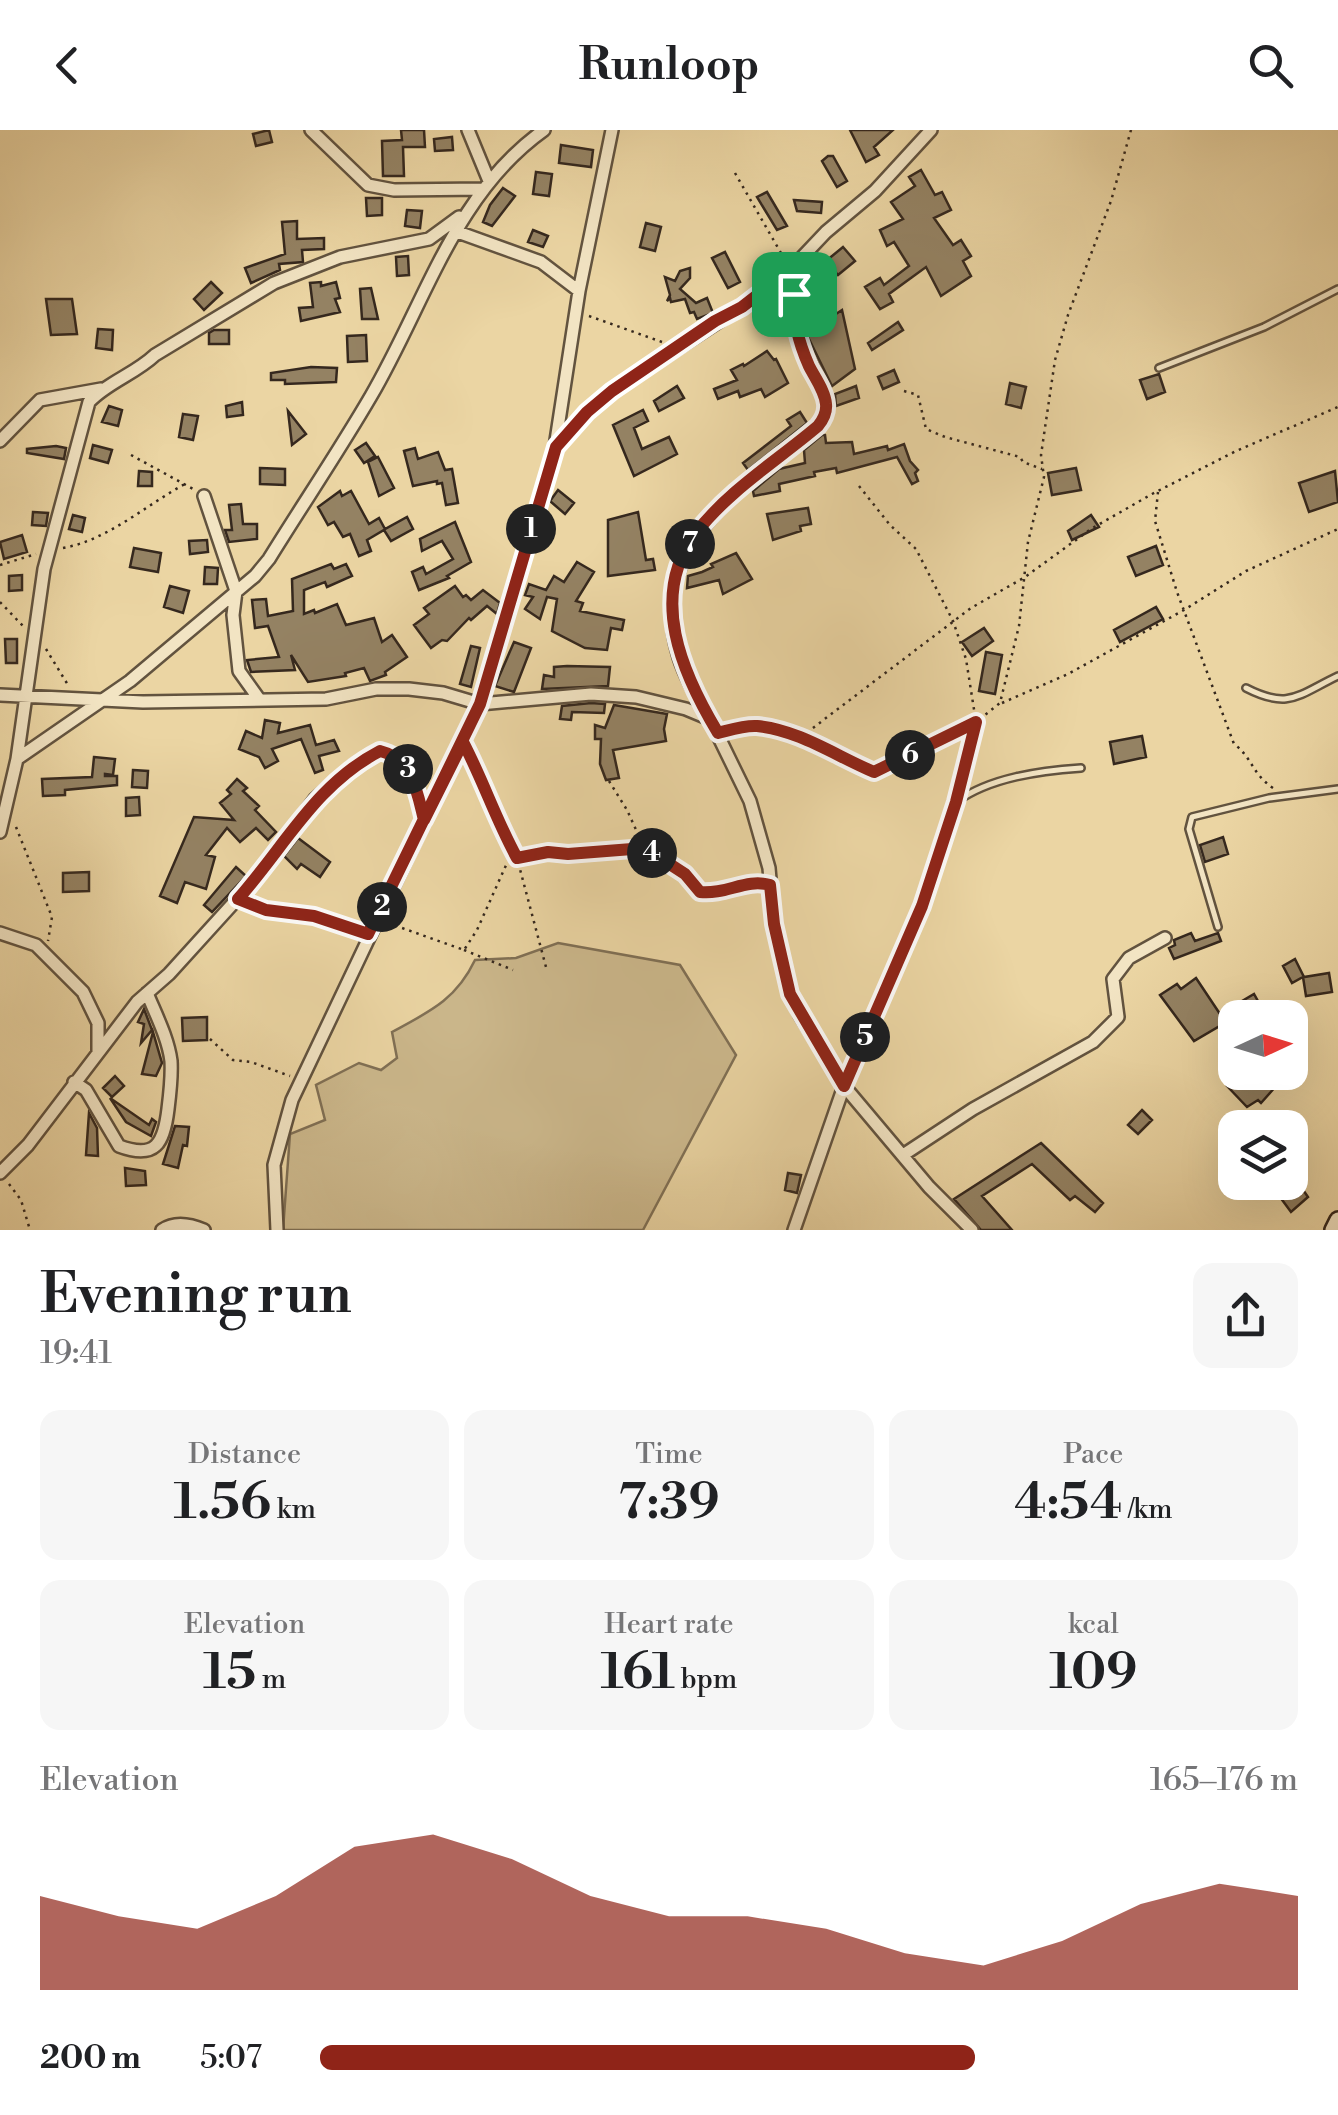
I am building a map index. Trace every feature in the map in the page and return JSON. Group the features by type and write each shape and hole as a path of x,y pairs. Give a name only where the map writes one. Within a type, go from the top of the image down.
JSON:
{"street":[{"path":"311,130 368,184 394,190 486,184"},
{"path":"468,130 486,184"},
{"path":"17,759 130,681 270,558 372,396 466,210 486,184 544,130"},
{"path":"277,1230 274,1164 284,1122 368,934 480,704 556,447 579,290 612,130"},
{"path":"556,447 612,391 742,307 791,269 826,232 875,191 931,130"},
{"path":"0,440 40,400 101,389 140,370 155,355 274,283 340,257 429,239 466,210"},
{"path":"455,231 541,262 579,290"},
{"path":"791,269 794,322 808,364 823,392 825,417 696,532 678,567 672,608 676,644 750,801 769,868 774,924 790,994 844,1086 972,1230"},
{"path":"0,832 17,759 49,550 83,422 90,402 101,389"},
{"path":"204,496 236,591 233,615 239,672 259,699"},
{"path":"0,695 100,702 326,699 376,689 410,689 443,693 480,704 591,694 636,697 710,719"},
{"path":"0,1175 147,993 238,899 316,799 354,764 380,751 394,754 414,781 424,820"},
{"path":"0,934 36,945 93,1006 98,1024 98,1052"},
{"path":"903,1155 973,1109 1093,1042 1118,1017 1112,978 1128,958 1165,938"},
{"path":"74,1082 86,1090 118,1146 146,1152 158,1145 165,1133 170,1060 147,993"},
{"path":"794,1230 844,1086"},
{"path":"1333,1230 1338,1220"},
{"path":"162,1230 171,1224 204,1230"}],"lane":[{"path":"1159,368 1264,327 1338,289"},
{"path":"1246,688 1272,701 1292,699 1338,676"},
{"path":"844,1086 922,906 956,802 970,792 1038,772 1081,768"},
{"path":"1218,927 1189,829 1192,817 1269,798 1338,789"}],"path":[{"path":"1000,703 1019,626 1055,360 1106,216 1130,130"},
{"path":"735,173 791,269"},
{"path":"577,312 676,349"},
{"path":"904,392 918,395 926,429 944,438 1020,457 1043,470"},
{"path":"801,737 953,621 1025,578 1091,529 1236,451 1338,407"},
{"path":"131,455 204,496"},
{"path":"0,564 76,546 118,526 185,484"},
{"path":"859,486 890,525 916,549 953,621 966,660 976,722 956,802"},
{"path":"1158,490 1155,521 1234,744 1247,753 1257,776 1290,796"},
{"path":"718,733 754,726 801,737 874,772 976,722 1000,703 1068,674 1184,610 1246,570 1338,529"},
{"path":"0,602 34,634 76,700"},
{"path":"463,742 494,818 517,858 546,968"},
{"path":"609,781 645,848 685,874 700,892 731,890 749,882 770,885"},
{"path":"3,807 52,916 48,944 54,962"},
{"path":"464,950 477,930 506,863 548,852 645,848"},
{"path":"238,899 266,910 314,916 368,934"},
{"path":"375,921 514,970"},
{"path":"210,1039 233,1060 250,1062 300,1082"},
{"path":"0,1175 16,1188 30,1230"}],"shaded area":[{"path":"558,943 680,965 736,1055 643,1230 283,1230 290,1134 325,1120 316,1085 359,1063 381,1070 397,1058 392,1032 450,995 475,960 516,958"}],"building":[{"path":"269,130 272,142 256,146 253,134"},
{"path":"401,130 424,130 425,147 403,147 404,176 383,176 382,141 402,140"},
{"path":"850,130 893,130 874,147 879,155 866,162"},
{"path":"452,137 453,150 435,151 434,139"},
{"path":"561,145 593,150 591,167 559,163"},
{"path":"833,156 847,181 837,187 822,161"},
{"path":"921,170 935,195 942,192 951,210 934,218 953,245 961,240 971,256 963,261 971,276 941,296 926,267 889,294 893,302 880,309 865,287 880,278 884,285 909,266 894,242 887,246 880,230 903,219 891,202 915,186 909,177"},
{"path":"536,172 552,174 549,196 533,194"},
{"path":"503,188 515,196 492,226 483,222"},
{"path":"767,192 787,226 777,230 757,197"},
{"path":"366,198 382,198 382,215 367,216"},
{"path":"794,200 822,202 821,213 797,211"},
{"path":"407,210 422,211 420,228 405,226"},
{"path":"297,221 297,239 324,238 324,249 302,250 303,262 279,264 280,270 251,283 245,268 285,254 282,222"},
{"path":"646,223 661,227 655,251 640,247"},
{"path":"533,230 548,236 543,247 528,242"},
{"path":"843,247 855,261 838,275 826,261"},
{"path":"725,252 740,282 728,288 712,258"},
{"path":"408,256 409,275 397,276 396,257"},
{"path":"690,268 690,278 680,289 696,303 707,298 713,313 697,319 685,299 667,301 670,295 665,277 675,281 680,271"},
{"path":"211,282 222,293 204,310 194,299"},
{"path":"321,282 321,286 336,282 340,298 335,299 340,312 301,321 299,308 313,307 310,283"},
{"path":"371,288 378,319 362,319 360,289"},
{"path":"46,299 72,299 77,334 51,335"},
{"path":"824,304 830,318 842,310 855,369 832,386 808,337 803,316"},
{"path":"898,322 903,330 872,350 868,343"},
{"path":"98,329 113,330 112,350 96,348"},
{"path":"229,330 229,344 209,344 209,333"},
{"path":"366,335 367,361 348,362 347,336"},
{"path":"767,351 776,359 788,383 765,397 761,389 740,397 738,391 718,399 714,389 737,380 731,370"},
{"path":"337,368 336,382 285,384 285,380 271,380 271,373"},
{"path":"894,370 899,382 883,389 878,377"},
{"path":"1159,374 1165,392 1147,399 1140,380"},
{"path":"1010,383 1026,387 1021,408 1006,404"},
{"path":"677,386 684,398 659,411 654,401"},
{"path":"856,386 859,398 836,406 835,394"},
{"path":"242,402 243,415 227,417 226,406"},
{"path":"109,406 122,410 118,426 102,422"},
{"path":"643,410 648,421 634,428 642,449 669,437 677,454 634,476 613,425"},
{"path":"288,411 306,434 292,445"},
{"path":"800,412 807,423 748,470 743,463 791,426 787,420"},
{"path":"183,414 198,416 193,440 179,437"},
{"path":"822,435 826,443 852,442 854,454 904,444 918,470 918,481 912,484 897,457 837,473 836,468 814,472 815,476 779,484 780,491 754,496 753,491 779,469 805,463 804,450"},
{"path":"366,443 375,456 364,463 355,450"},
{"path":"93,445 112,450 108,463 90,458"},
{"path":"66,448 64,459 27,453 27,449"},
{"path":"415,448 418,459 438,452 445,470 452,469 458,503 446,505 442,483 437,481 413,486 404,451"},
{"path":"378,457 394,488 379,496 368,462"},
{"path":"260,468 285,469 285,485 260,484"},
{"path":"1076,468 1081,490 1052,495 1048,473"},
{"path":"139,471 152,472 152,486 138,486"},
{"path":"1335,471 1338,502 1309,512 1299,483"},
{"path":"558,490 574,503 565,514 550,501"},
{"path":"340,491 342,496 351,491 369,524 379,518 385,529 407,517 413,529 391,541 384,530 367,540 371,551 359,556 350,534 343,537 334,522 328,525 318,507"},
{"path":"241,504 243,524 257,524 257,539 229,542 225,530 232,530 229,505"},
{"path":"808,508 811,524 773,540 767,514"},
{"path":"33,512 48,513 46,526 32,525"},
{"path":"638,512 646,560 653,559 655,570 608,576 608,520"},
{"path":"73,515 85,518 82,532 69,529"},
{"path":"1091,515 1099,527 1072,540 1068,531"},
{"path":"455,522 471,562 449,578 419,590 412,572 423,567 426,574 453,559 442,541 422,551 420,539"},
{"path":"22,535 27,552 4,559 0,542"},
{"path":"207,540 208,552 190,554 189,541"},
{"path":"1156,546 1163,565 1136,576 1128,557"},
{"path":"134,548 161,553 158,572 130,567"},
{"path":"736,553 752,579 723,594 719,580 687,588 688,576"},
{"path":"577,562 594,572 576,601 583,603 580,611 624,620 622,630 611,628 607,650 585,648 552,631 557,599 547,597 540,619 525,609 533,597 525,595 529,584 546,590 554,576 564,582"},
{"path":"331,564 334,569 346,564 352,576 327,587 325,582 304,590 304,614 337,604 346,625 374,618 382,642 392,635 407,657 386,675 370,681 364,668 345,673 346,676 308,682 291,655 295,670 251,672 247,660 279,657 268,626 255,628 252,600 266,599 268,616 293,611 292,579"},
{"path":"205,567 218,568 217,584 204,584"},
{"path":"22,575 22,590 9,591 9,576"},
{"path":"170,586 189,591 183,613 164,607"},
{"path":"455,586 463,597 471,600 483,590 500,603 497,614 487,606 447,641 431,648 414,625 429,614 424,608"},
{"path":"1156,607 1163,619 1120,642 1114,630"},
{"path":"984,628 993,641 972,656 962,642"},
{"path":"5,639 17,639 17,663 6,663"},
{"path":"514,642 531,648 514,692 495,686"},
{"path":"471,646 480,648 471,687 460,684"},
{"path":"986,652 1002,655 995,694 979,691"},
{"path":"554,667 610,667 608,686 542,689 544,675 554,677"},
{"path":"605,704 604,713 572,712 571,720 560,719 562,706"},
{"path":"614,705 667,714 666,741 613,750 619,778 606,780 600,764 601,739 595,739 595,725 605,728"},
{"path":"265,720 280,723 278,733 310,725 316,745 334,740 339,751 319,756 323,770 315,773 301,739 272,749 278,761 265,768 259,757 239,749 246,731 262,738"},
{"path":"1142,736 1146,757 1114,764 1110,742"},
{"path":"94,757 115,759 113,775 105,776 117,776 117,785 43,796 42,779 92,777"},
{"path":"133,770 148,771 147,788 132,787"},
{"path":"237,779 259,806 255,810 276,832 268,840 256,828 240,842 227,828 206,855 215,857 206,889 185,882 177,903 160,896 194,817 234,820 220,803 231,794 227,790"},
{"path":"139,797 140,815 126,816 126,798"},
{"path":"1223,837 1228,854 1205,862 1200,845"},
{"path":"298,838 330,862 320,877 301,864 297,869 284,856"},
{"path":"236,867 246,876 212,912 204,905"},
{"path":"89,872 89,891 63,892 63,873"},
{"path":"1191,933 1195,941 1218,933 1221,941 1174,959 1169,948 1175,945 1174,940"},
{"path":"1295,959 1304,977 1329,973 1332,992 1306,996 1303,977 1292,983 1283,966"},
{"path":"1196,978 1218,1011 1218,1027 1194,1041 1160,995 1177,984 1181,989"},
{"path":"144,1009 152,1030 141,1043 144,1024 138,1022"},
{"path":"207,1017 207,1040 183,1041 182,1018"},
{"path":"153,1032 162,1063 156,1076 142,1074"},
{"path":"115,1076 124,1086 112,1097 103,1088"},
{"path":"1231,1090 1272,1090 1261,1103 1258,1100 1247,1107"},
{"path":"110,1098 149,1125 152,1119 156,1122 151,1136 126,1122"},
{"path":"1142,1110 1152,1120 1138,1134 1128,1125"},
{"path":"89,1113 97,1128 98,1156 86,1155"},
{"path":"175,1126 189,1127 178,1168 163,1164"},
{"path":"1041,1143 1103,1203 1095,1212 1075,1196 1070,1200 1032,1164 982,1196 1012,1230 981,1230 954,1199"},
{"path":"125,1168 145,1171 146,1185 126,1186"},
{"path":"788,1173 801,1175 797,1193 785,1190"},
{"path":"1282,1200 1305,1200 1291,1212"}],"route":[{"path":"794,294 791,269 742,307 612,391 556,447 480,704 463,742 368,934 314,916 266,910 238,899 316,799 354,764 380,751 394,754 414,781 424,820 463,742 494,818 517,858 548,852 645,848 685,874 706,894 749,882 767,882 790,994 844,1086 922,906 956,802 976,722 874,772 801,737 775,730 754,726 718,733 680,658 672,608 674,586 678,567 696,532 736,492 825,417 823,392 808,364 794,322 794,294"}]}
